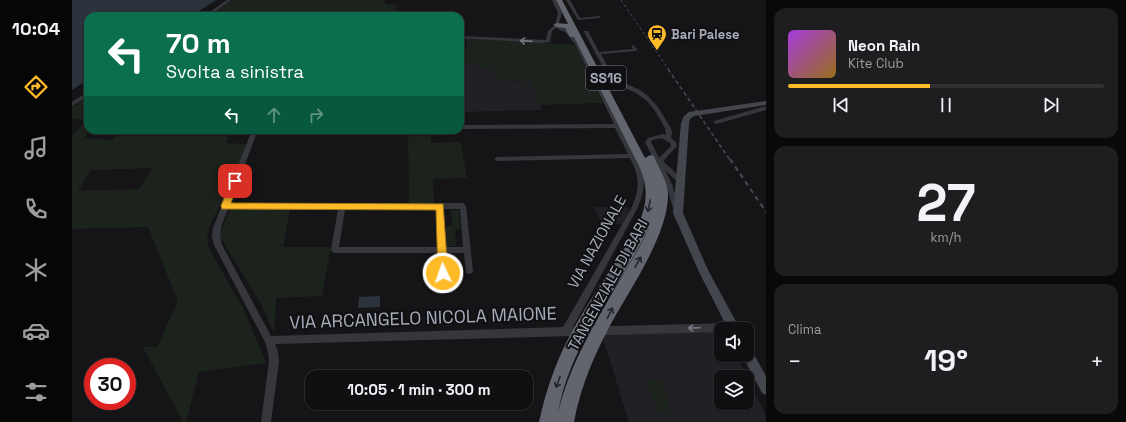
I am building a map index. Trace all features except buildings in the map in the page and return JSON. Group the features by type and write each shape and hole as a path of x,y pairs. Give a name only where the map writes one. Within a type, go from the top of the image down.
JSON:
{"highway":[{"name":"TANGENZIALE DI BARI","path":"548,422 555,391 573,346 642,228 650,206 652,189 642,161 558,0"},
{"name":"TANGENZIALE DI BARI","path":"563,0 648,156 656,172 662,192 661,211 653,233 576,378 564,422"},
{"path":"557,25 566,21 564,17 566,14"},
{"path":"557,25 568,26 582,45"}],"street":[{"path":"212,12 229,0"},
{"path":"464,37 546,42 549,39 550,31 557,25 560,13 554,0"},
{"path":"568,0 579,19 599,17"},
{"name":"VIA NAZIONALE","path":"557,25 569,33 577,44 639,170 642,183 641,194 634,209 566,331"},
{"path":"586,32 612,79 646,96 650,100 668,128 668,138"},
{"path":"598,53 636,50 633,46"},
{"path":"72,104 84,96"},
{"path":"678,213 679,175 687,118 692,114 766,103"},
{"path":"716,122 766,108"},
{"path":"464,127 617,126"},
{"path":"253,134 225,206 216,236 218,244 269,340"},
{"path":"679,175 660,160 674,146 671,140 658,136 650,139 648,142 669,184 678,213 692,247 730,322"},
{"path":"497,159 632,156"},
{"path":"669,184 674,188 679,175"},
{"path":"669,184 679,175"},
{"path":"225,206 463,206 469,271"},
{"path":"342,206 335,250 468,250"},
{"path":"440,206 443,273"},
{"name":"VIA ARCANGELO NICOLA MAIONE","path":"266,422 274,361 269,340 566,331 714,328"},
{"path":"752,362 766,389"}],"shaded area":[{"path":"72,0 216,0 197,12 84,12 84,82 72,90"},
{"path":"231,0 385,0 385,4 397,5 396,12 214,12"},
{"path":"466,38 575,45 603,103 539,105 531,82 499,81 493,70 473,64 464,64 464,48 467,48"},
{"path":"464,64 473,64 493,70 499,81 531,82 542,110 464,112"},
{"path":"84,99 84,120 72,119 72,107"},
{"path":"84,124 84,134 88,134 84,138 112,140 117,134 230,134 226,143 247,144 226,197 210,225 208,240 209,248 245,312 266,363 199,372 186,422 183,422 143,347 157,347 178,301 148,227 72,229 72,135","holes":["153,168 139,189 78,191 91,170"]},
{"path":"408,134 430,134 431,143 461,142 467,178 433,179 434,203 409,203"},
{"path":"594,207 627,207 630,210 623,224 602,224"},
{"path":"230,210 290,210 283,247 331,247 322,296 276,298 274,333 261,304 221,238 221,230"},
{"path":"451,210 459,210 460,229 455,229 456,246 447,246 446,226 452,226"},
{"path":"448,255 456,255 458,276 449,276"},
{"path":"380,296 380,307 358,308 359,297"},
{"path":"714,331 714,362 740,362 744,370 714,370 714,410 754,410 754,392 766,415 766,422 629,422 602,335"},
{"path":"647,379 662,381 672,415 657,413"}],"railway":[{"path":"621,0 669,70"},
{"path":"668,69 730,160"},
{"path":"730,159 766,212"}],"place":[{"name":"Bari Palese","path":"657,51"}],"route":[{"path":"235,181 225,206 440,206 443,273"}]}
